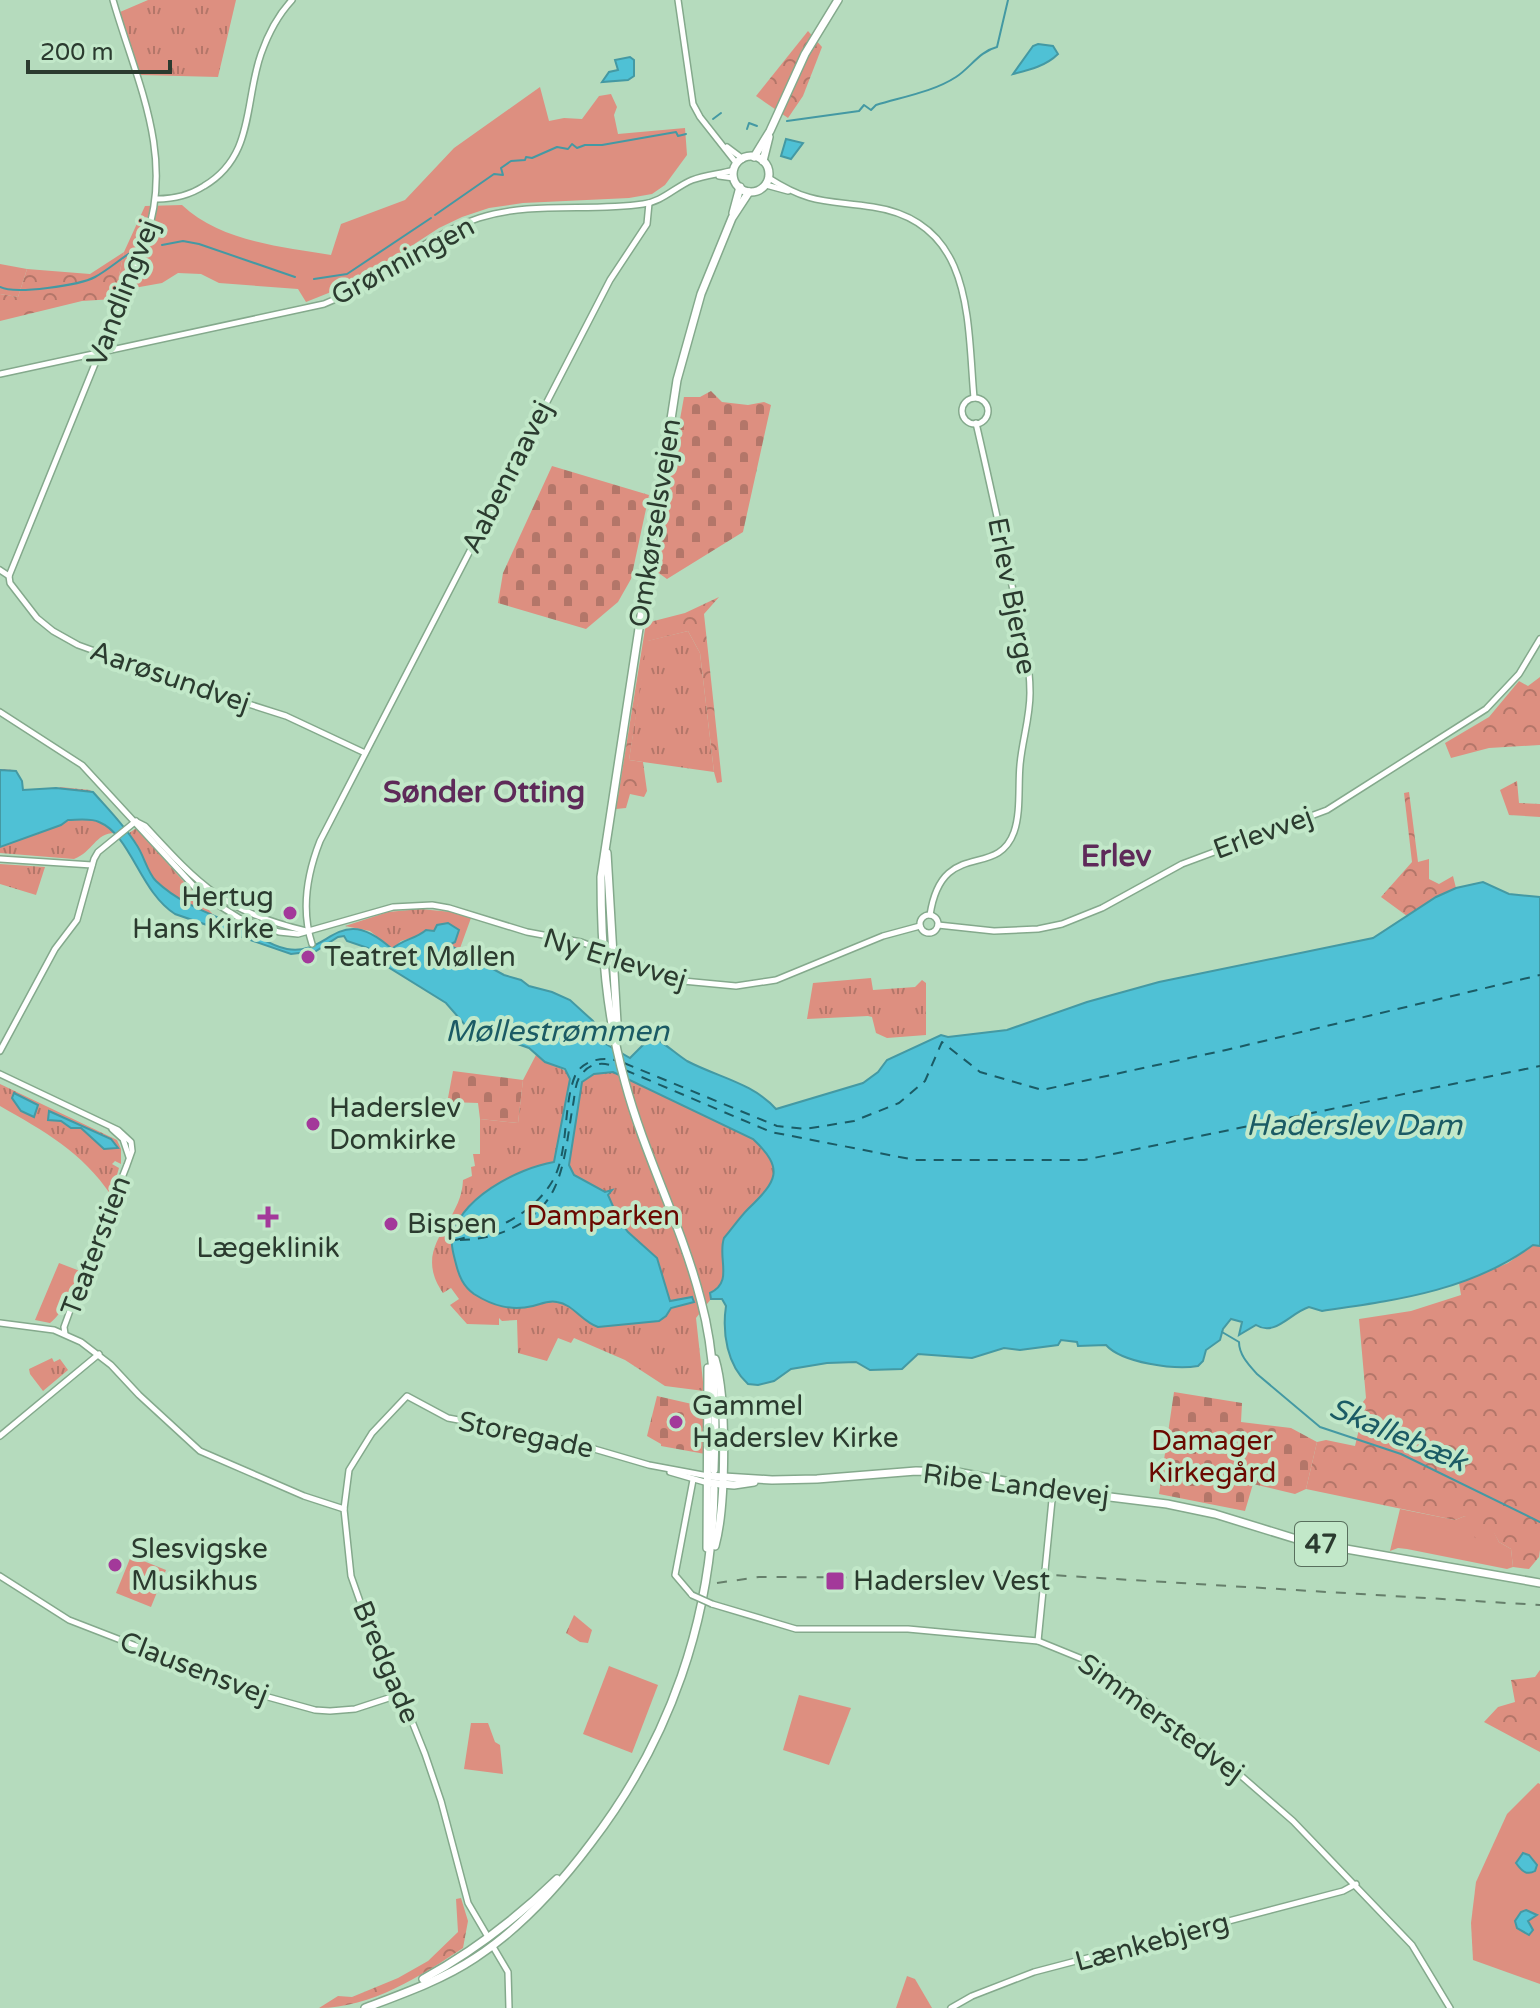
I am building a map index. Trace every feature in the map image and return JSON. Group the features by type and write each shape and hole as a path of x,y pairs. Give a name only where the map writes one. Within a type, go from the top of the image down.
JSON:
{"main road":[{"path":"754,157 763,161 769,170 767,181 758,191 749,192 740,187 737,168 754,157 770,131 805,54 838,0"},
{"path":"763,161 770,131"},
{"name":"Omkørselsvejen","path":"709,1338 692,1271 644,1144 624,1079 607,1002 602,950 601,877 677,380 701,294 732,218 740,187"},
{"name":"Omkørselsvejen","path":"732,218 749,192"},
{"name":"Omkørselsvejen","path":"606,835 617,1046"},
{"path":"601,903 607,948 613,954"},
{"path":"602,950 609,963 613,998 617,1004"},
{"path":"708,1569 721,1392 709,1338"},
{"path":"365,2008 450,1971 492,1945 549,1894 626,1795 662,1729 694,1638 717,1536 709,1338"},
{"name":"Ribe Landevej","path":"714,1480 936,1471 977,1475 1053,1490 1167,1504 1215,1514 1306,1542 1540,1583"},
{"name":"Ribe Landevej","path":"714,1480 772,1480"},
{"path":"492,1945 590,1845"},
{"path":"375,2004 428,1977 532,1903"},
{"path":"488,1937 492,1945"},
{"path":"450,1971 482,1948 488,1937"}],"street":[{"name":"Vandlingvej","path":"9,576 146,238 157,199 157,150 113,0"},
{"path":"157,199 192,193 213,181 235,157 247,126 261,54 276,22 292,0"},
{"path":"678,0 693,104 737,168"},
{"name":"Grønningen","path":"0,374 324,304 368,283 436,237 497,213 649,203 690,181 737,168"},
{"path":"767,181 825,203 873,207 904,215 922,226 943,246 957,269 965,299 974,398"},
{"name":"Aabenraavej","path":"312,944 308,931 307,890 314,856 616,268 647,224 649,203"},
{"path":"974,398 984,401 988,408 986,418 976,423 966,419 963,413 964,405 974,398"},
{"name":"Erlev Bjerge","path":"930,915 933,896 943,876 963,864 990,857 1010,841 1016,826 1020,762 1028,720 1028,665 976,423"},
{"name":"Aarøsundvej","path":"0,570 9,576 10,583 37,618 78,645 199,689 286,716 365,753"},
{"name":"Erlevvej","path":"938,925 999,931 1062,924 1102,908 1189,860 1327,810 1486,709 1519,674 1540,639"},
{"name":"Ny Erlevvej","path":"0,712 82,765 136,821 184,878 223,910 279,932 298,934 393,907 432,905 527,932 581,942 683,981 736,986 776,980 883,936 920,926"},
{"path":"0,1051 55,949 80,912 98,852 136,821"},
{"path":"0,859 92,865"},
{"path":"930,915 935,917 938,925 929,934 923,932 920,926 922,918 930,915"},
{"name":"Teaterstien","path":"0,1074 123,1133 131,1142 130,1158 72,1305 64,1327 65,1334"},
{"path":"0,1323 65,1334 99,1354 200,1451 304,1496 344,1509"},
{"path":"1,1435 99,1354"},
{"name":"Storegade","path":"407,1396 448,1418 560,1439 693,1480 714,1480"},
{"name":"Bredgade","path":"407,1396 372,1433 353,1461 346,1484 344,1509 351,1576 356,1594 401,1694 441,1801 468,1903 488,1937"},
{"name":"Storegade","path":"649,1465 714,1480"},
{"path":"673,1473 714,1480"},
{"name":"Simmerstedvej","path":"693,1480 675,1575 692,1595 796,1629 908,1629 1038,1641 1097,1665 1224,1761 1293,1821 1412,1945 1450,2008"},
{"path":"1038,1641 1053,1490"},
{"name":"Clausensvej","path":"0,1576 69,1620 279,1700 330,1711 355,1709 401,1694"},
{"name":"Lænkebjerg","path":"951,2008 972,1996 1034,1972 1343,1891 1356,1884"},
{"path":"492,1945 508,1972 509,2008"}],"green space":[{"path":"148,0 236,0 218,77 140,75 120,12"},
{"path":"808,31 822,47 803,96 788,118 756,96"},
{"path":"540,87 549,121 582,119 599,96 611,94 617,107 614,115 618,134 685,128 687,155 665,185 652,194 489,208 439,228 356,282 306,302 298,289 219,283 201,274 178,273 162,283 134,288 114,299 124,252 145,206 182,205 214,227 233,235 331,255 341,224 405,200 454,148"},
{"path":"124,252 114,299 82,301 0,321 0,294 18,297 27,269 90,274"},
{"path":"0,264 27,269 18,297 0,294"},
{"path":"711,391 722,402 748,405 764,402 771,405 743,532 667,579 653,569 684,397 700,397"},
{"path":"552,466 649,495 631,579 618,602 586,629 498,603 503,573"},
{"path":"719,597 704,614 722,782 717,783 714,772 700,653 688,631 648,641 629,760 643,762 647,791 644,797 630,794 626,808 616,809 646,623 685,613"},
{"path":"688,631 700,653 714,772 629,760 647,641"},
{"path":"1540,677 1540,745 1489,748 1451,758 1445,743 1489,717 1519,681 1528,686"},
{"path":"0,769 14,770 23,791 54,797 60,787 90,790 118,819 115,833 98,839 74,859 0,853"},
{"path":"1517,781 1519,803 1540,804 1540,817 1509,815 1500,790"},
{"path":"1409,792 1418,862 1429,859 1429,879 1439,884 1453,876 1456,888 1407,916 1381,897 1412,862 1404,793"},
{"path":"135,829 216,918 158,883 129,833"},
{"path":"0,864 45,867 36,895 0,884"},
{"path":"420,909 452,912 471,918 459,951 448,945 458,930 448,923 437,925 435,931 401,941 392,949 370,931 345,926 388,912"},
{"path":"871,978 873,990 915,987 922,980 926,983 926,1035 887,1038 876,1033 872,1017 868,1016 807,1019 813,983"},
{"name":"Damparken","path":"536,1055 569,1073 613,1072 753,1139 770,1159 773,1167 771,1182 724,1238 722,1283 711,1293 711,1299 696,1318 704,1391 665,1386 625,1360 574,1338 571,1343 558,1338 547,1361 518,1353 517,1320 502,1321 499,1318 499,1325 467,1324 450,1305 459,1299 451,1288 443,1293 434,1276 432,1261 435,1248 455,1209 463,1180 472,1176 471,1167 475,1166 473,1154 480,1154 480,1119 518,1123 523,1080"},
{"path":"453,1071 523,1080 518,1123 480,1119 478,1103 450,1102 448,1114 445,1114"},
{"path":"0,1084 117,1140 121,1149 121,1164 115,1161 112,1164 119,1168 111,1195 75,1155 0,1106"},
{"path":"1533,1245 1540,1246 1540,1550 1539,1557 1529,1569 1513,1567 1511,1549 1499,1542 1494,1533 1484,1539 1475,1538 1465,1516 1455,1520 1306,1489 1317,1442 1326,1440 1355,1446 1360,1425 1356,1411 1366,1398 1359,1319 1411,1311 1461,1295 1459,1283 1508,1263"},
{"path":"59,1263 80,1271 55,1319 50,1323 35,1320"},
{"path":"52,1358 54,1362 60,1359 68,1370 43,1391 29,1369"},
{"name":"Damager Kirkegård","path":"1174,1392 1242,1403 1241,1422 1291,1428 1317,1442 1306,1489 1295,1494 1253,1484 1245,1511 1159,1494"},
{"path":"657,1396 705,1407 705,1454 661,1446 647,1436"},
{"path":"1400,1509 1455,1520 1465,1516 1494,1532 1499,1542 1511,1549 1513,1567 1507,1569 1407,1549 1390,1551"},
{"path":"131,1556 166,1570 151,1607 116,1593"},
{"path":"574,1615 592,1630 588,1643 580,1642 566,1633"},
{"path":"609,1666 658,1685 632,1753 583,1734"},
{"path":"1540,1670 1540,1752 1484,1722 1498,1707 1515,1702 1511,1680 1535,1677"},
{"path":"799,1695 851,1708 829,1765 783,1750"},
{"path":"471,1723 488,1723 495,1742 500,1745 503,1774 464,1769"},
{"path":"1538,1783 1540,1984 1473,1960 1471,1923 1476,1882 1507,1814"},
{"path":"461,1898 468,1921 463,1948 413,1979 376,1996 358,2003 319,2008 338,1996 352,1997 398,1978 428,1961 458,1932 456,1899"},
{"path":"907,1976 915,1979 932,2008 896,2008"}],"water":[{"path":"1033,46 1053,46 1058,54 1043,65 1013,74"},
{"path":"630,57 634,60 634,76 628,80 602,82 609,72 618,70 615,60"},
{"path":"786,139 803,143 791,159 781,156"},
{"name":"Haderslev Dam","path":"0,770 16,771 23,790 56,788 93,792 126,830 153,877 165,889 197,908 275,945 302,949 346,930 359,929 374,935 392,949 426,930 434,931 437,925 448,923 459,930 455,942 449,945 504,975 570,1000 593,1021 606,1044 630,1058 646,1042 656,1039 687,1061 757,1093 776,1109 863,1083 878,1072 887,1060 941,1035 948,1037 1007,1030 1087,1002 1159,982 1373,938 1436,897 1456,888 1483,882 1509,894 1540,897 1540,1246 1533,1245 1484,1273 1432,1291 1322,1311 1309,1307 1276,1326 1263,1328 1256,1325 1239,1335 1242,1322 1231,1319 1223,1329 1220,1340 1206,1350 1198,1366 1149,1364 1124,1356 1106,1345 1078,1346 1077,1342 1061,1340 1058,1345 1020,1350 1004,1348 972,1358 918,1354 902,1369 870,1370 856,1362 827,1363 791,1369 774,1381 748,1384 735,1368 728,1348 726,1306 722,1299 711,1299 710,1293 721,1283 723,1276 724,1238 766,1190 773,1175 770,1159 753,1139 613,1072 594,1074 582,1082 569,1165 574,1175 605,1192 612,1190 608,1195 619,1220 657,1258 670,1301 692,1297 694,1302 671,1308 659,1321 598,1327 563,1303 548,1302 517,1308 488,1302 470,1291 460,1277 452,1246 456,1225 465,1211 491,1188 524,1171 554,1162 570,1079 565,1069 545,1062 529,1048 466,1026 446,1003 372,957 368,948 347,941 344,936 316,951 291,954 175,914 153,892 119,839 99,822 68,820 0,847"},
{"path":"14,1093 38,1105 34,1117 21,1111 12,1098"},
{"path":"49,1111 111,1139 118,1148 104,1149 81,1128 48,1120"},
{"path":"1523,1853 1537,1865 1535,1871 1526,1873 1516,1863"},
{"path":"1526,1910 1537,1915 1528,1921 1533,1930 1529,1935 1517,1928 1515,1921"}],"waterway":[{"path":"787,121 859,111 864,105 871,110 876,105 947,82 985,52 997,47 1008,0"},
{"path":"713,119 721,113"},
{"path":"747,129 749,123 757,126"},
{"path":"435,215 494,174 503,175 501,168 511,161 532,158 557,147 568,149 572,144 577,148 676,132 678,136 686,134"},
{"path":"314,279 347,274 431,218"},
{"path":"162,245 183,241 199,244 295,277"},
{"path":"0,287 33,289 87,280 133,251"},
{"name":"Skallebæk","path":"1222,1332 1239,1342 1243,1355 1257,1374 1320,1427 1401,1454 1540,1522"}],"ferry route":[{"path":"624,1063 777,1126 805,1129 854,1121 899,1103 925,1081 942,1042 980,1072 1042,1090 1226,1050 1540,975"},
{"path":"455,1240 508,1222 541,1196 550,1185 561,1160 568,1102 575,1076 583,1066 594,1061 618,1061"},
{"path":"460,1240 501,1233 526,1220 547,1201 561,1169 579,1078 594,1065 619,1068"},
{"path":"625,1070 771,1132 915,1160 1084,1160 1540,1066"}],"railway":[{"path":"717,1583 759,1577 980,1578 1034,1574 1540,1605"}],"place":[{"name":"Hertug Hans Kirke","path":"290,913"},
{"name":"Teatret Møllen","path":"308,957"},
{"name":"Haderslev Domkirke","path":"313,1124"},
{"name":"Lægeklinik","path":"268,1217"},
{"name":"Bispen","path":"391,1224"},
{"name":"Gammel Haderslev Kirke","path":"676,1422"},
{"name":"Slesvigske Musikhus","path":"115,1565"},
{"name":"Haderslev Vest","path":"835,1581"}],"district":[{"name":"Sønder Otting","path":"484,792"},
{"name":"Erlev","path":"1116,856"}],"water label":[{"name":"Møllestrømmen","path":"557,1031"}]}
